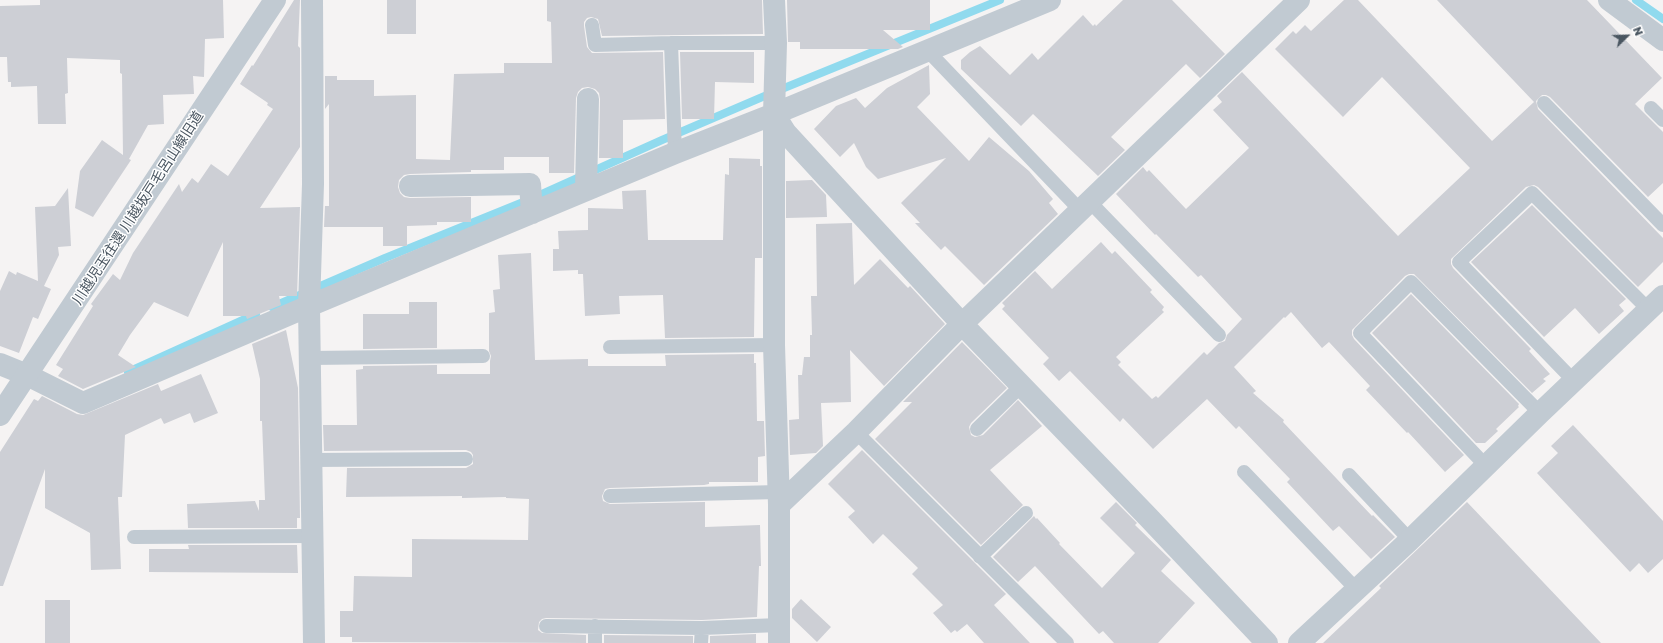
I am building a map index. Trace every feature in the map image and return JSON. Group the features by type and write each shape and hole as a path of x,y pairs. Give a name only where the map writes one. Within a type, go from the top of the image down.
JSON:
{"street":[{"name":"川越児玉往還 川越坂戸毛呂山線旧道","path":"0,415 275,0"},
{"path":"312,0 313,184 309,306 314,643"},
{"path":"774,0 776,43 774,114 774,344 779,499 779,634"},
{"path":"0,364 27,375 83,404 309,306 586,190 1050,0"},
{"path":"779,499 856,432 962,324 1086,207 1299,0"},
{"path":"1609,0 1663,40"},
{"path":"586,190 588,98"},
{"path":"774,114 786,133 962,324 1267,643"},
{"path":"410,186 530,184 532,213"},
{"path":"1299,643 1410,540 1540,413 1656,303"}],"lane":[{"path":"592,25 595,45 776,43"},
{"path":"671,43 675,153"},
{"path":"927,50 1218,335"},
{"path":"1544,103 1663,225"},
{"path":"1651,108 1663,120"},
{"path":"1574,381 1459,262 1532,193 1656,303"},
{"path":"1486,467 1360,333 1411,282 1540,413"},
{"path":"610,347 774,344"},
{"path":"310,358 483,356"},
{"path":"977,429 1021,386"},
{"path":"856,432 1067,643"},
{"path":"311,460 466,459"},
{"path":"1244,472 1357,590"},
{"path":"1349,475 1410,540"},
{"path":"610,496 779,499"},
{"path":"980,557 1026,513"},
{"path":"134,537 312,536"},
{"path":"546,626 702,628 779,634"},
{"path":"595,626 595,643"},
{"path":"702,628 702,643"}],"building":[{"path":"40,0 223,0 224,38 205,39 204,77 193,76 194,94 163,95 164,124 148,125 129,159 131,160 93,217 75,208 80,171 102,140 123,155 122,74 120,73 120,60 67,58 68,93 65,94 66,124 38,124 37,86 11,87 11,82 8,82 7,57 0,57 0,6 40,5"},
{"path":"294,0 300,0 298,46 300,48 300,147 260,208 300,207 297,296 279,296 281,305 247,319 246,316 223,316 223,242 188,317 154,302 130,335 118,355 136,367 83,389 58,376 63,369 56,365 93,306 91,304 113,274 120,280 133,253 179,184 182,192 192,178 198,183 211,164 228,176 273,109 267,105 268,103 240,84 252,65 253,66"},
{"path":"387,0 416,0 416,34 387,34"},
{"path":"547,0 762,0 763,34 602,36 598,19 591,17 587,18 584,22 584,26 587,47 592,53 663,52 665,119 623,120 623,158 599,158 599,93 595,89 588,87 582,88 578,92 576,98 574,173 549,173 549,157 504,157 504,170 471,170 471,172 404,175 399,180 398,187 400,193 404,197 471,197 471,222 437,222 437,225 407,226 407,246 383,246 383,227 324,227 325,206 329,206 329,104 325,109 325,76 337,76 337,80 374,80 374,96 416,95 416,159 450,160 454,74 504,73 504,63 552,63 551,22 547,21"},
{"path":"787,0 930,0 930,30 883,30 903,47 898,49 800,49 800,42 788,42"},
{"path":"1123,0 1172,0 1225,54 1200,78 1186,64 1111,137 1125,150 1098,176 1033,114 1021,126 961,69 961,60 980,46 1010,75 1032,53 1038,60 1083,15 1093,26 1095,24 1096,26"},
{"path":"1344,0 1358,0 1492,141 1534,102 1437,0 1587,0 1662,78 1635,104 1663,132 1663,183 1648,197 1550,97 1542,95 1536,101 1538,109 1663,238 1663,262 1638,287 1538,187 1534,185 1526,187 1451,259 1453,268 1531,349 1529,351 1550,374 1543,379 1546,381 1532,393 1414,274 1405,276 1352,330 1354,339 1464,455 1445,472 1366,390 1370,386 1329,342 1322,348 1291,312 1285,318 1284,317 1234,367 1256,391 1253,393 1284,420 1283,422 1372,516 1373,515 1395,537 1371,559 1339,526 1333,531 1287,482 1290,479 1239,426 1236,429 1207,399 1153,449 1123,418 1120,422 1070,371 1059,381 1043,364 1049,358 1002,309 1005,306 1002,303 1035,271 1052,289 1101,242 1112,254 1115,251 1152,290 1150,292 1164,307 1162,310 1164,312 1116,357 1121,362 1118,365 1152,399 1156,396 1158,398 1204,352 1207,355 1219,343 1225,341 1227,335 1242,319 1201,275 1198,277 1116,194 1143,167 1147,172 1149,170 1186,209 1249,148 1213,110 1222,102 1217,96 1242,72 1398,236 1470,168 1382,77 1343,117 1275,49 1293,31 1296,34 1305,25 1311,31"},
{"path":"680,52 754,52 754,83 715,82 714,119 682,119"},
{"path":"929,65 930,94 917,107 969,161 989,137 1029,171 1053,199 1049,203 1058,214 984,285 945,246 941,250 915,223 920,223 901,203 946,158 878,179 866,167 854,143 840,157 814,129 836,106 856,98 865,108 887,88"},
{"path":"729,158 760,159 760,166 762,166 762,258 755,258 754,337 665,338 663,295 619,296 620,314 585,316 583,274 578,274 578,270 553,271 553,249 559,249 558,231 588,230 588,208 623,209 622,191 646,190 648,240 723,240 725,174 729,175"},
{"path":"812,180 826,195 827,217 786,218 786,181"},
{"path":"68,188 71,246 58,247 59,255 44,286 51,289 38,319 33,317 19,353 0,346 0,291 9,271 16,275 17,272 38,281 35,207 55,206"},
{"path":"1532,205 1626,299 1619,305 1624,311 1599,334 1575,308 1544,337 1471,262"},
{"path":"852,223 854,285 880,259 908,288 910,286 945,324 884,386 850,350 851,402 821,403 823,446 816,453 790,455 789,420 799,419 798,375 802,375 804,357 810,357 810,335 812,335 811,296 817,296 816,224"},
{"path":"531,253 535,360 588,359 588,366 666,366 665,355 754,354 754,363 756,363 757,421 764,421 765,456 758,457 758,482 709,482 709,484 704,485 610,488 605,489 602,496 603,501 610,504 705,502 705,527 760,525 761,566 759,566 757,617 702,620 546,618 539,622 538,630 542,633 586,635 586,643 352,642 352,637 340,637 340,611 353,611 354,576 412,577 412,539 528,540 529,499 506,497 462,498 462,496 346,497 347,468 466,468 473,464 473,455 471,452 466,450 324,451 323,425 357,425 356,370 363,369 363,366 437,365 437,374 490,374 491,356 489,351 489,313 495,312 493,290 500,289 498,255"},
{"path":"1411,294 1519,404 1519,407 1496,429 1498,431 1485,443 1476,443 1372,333"},
{"path":"409,302 437,302 437,348 363,349 363,314 409,314"},
{"path":"286,330 298,388 300,518 297,518 297,528 188,528 187,504 255,501 259,511 259,500 265,500 262,421 260,421 260,379 252,344"},
{"path":"962,342 1007,388 971,423 969,427 971,435 975,437 983,435 1018,400 1042,426 990,470 1023,505 981,545 875,439 912,402 903,402"},
{"path":"201,374 218,413 194,423 190,413 164,424 161,418 125,435 122,497 118,497 121,569 91,570 90,533 45,508 45,469 3,586 0,586 0,452 34,399 38,401 42,396 77,414 83,415 158,384 161,391"},
{"path":"1573,425 1663,521 1663,559 1648,573 1639,563 1630,572 1537,473 1558,453 1551,446"},
{"path":"862,450 1006,594 994,605 1030,643 984,643 967,624 957,632 955,630 951,633 933,613 943,605 912,574 918,568 883,534 873,544 848,517 855,511 828,484"},
{"path":"1116,502 1137,523 1135,525 1171,560 1161,571 1195,603 1158,643 1114,643 1103,631 1099,634 1035,566 1018,582 993,557 1034,516 1102,588 1135,553 1100,518"},
{"path":"1467,502 1601,643 1323,643 1381,588 1379,586"},
{"path":"188,545 297,545 298,573 149,572 149,549 189,549"},
{"path":"801,599 831,627 817,642 792,618 792,609"},
{"path":"45,600 70,600 70,643 45,643"},
{"path":"756,634 756,643 710,643 710,636"},
{"path":"604,635 693,636 693,643 604,643"}],"waterway":[{"path":"272,307 385,258 533,198 767,95 1000,0"},
{"path":"1636,0 1663,19"},
{"path":"128,372 256,314"}]}
